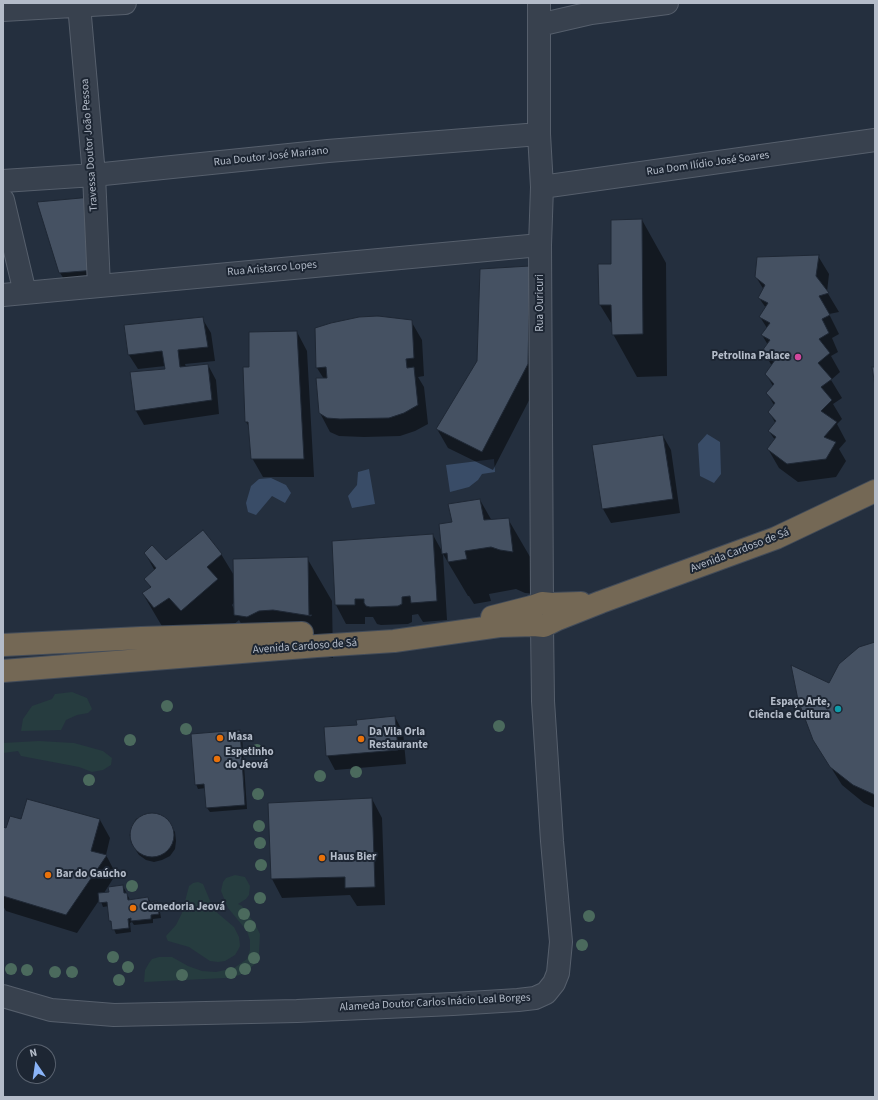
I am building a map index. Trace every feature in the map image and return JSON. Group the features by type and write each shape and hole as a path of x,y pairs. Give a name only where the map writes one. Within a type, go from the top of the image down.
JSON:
{"highway":[{"name":"Avenida Cardoso de Sá","path":"3,671 394,641 499,626 543,614 600,602 776,538 875,491"},
{"name":"Avenida Cardoso de Sá","path":"3,644 392,630 497,616 543,614"}],"street":[{"path":"3,10 125,3"},
{"name":"Rua Ouricuri","path":"539,3 539,134 542,187 540,245 543,614"},
{"path":"539,25 583,8 667,3"},
{"name":"Travessa Doutor João Pessoa","path":"79,5 94,175 99,286"},
{"name":"Rua Doutor José Mariano","path":"3,181 94,175 328,151 539,134"},
{"name":"Rua Dom Ilídio José Soares","path":"542,187 875,140"},
{"path":"3,200 25,292"},
{"name":"Rua Aristarco Lopes","path":"3,295 540,245"},
{"name":"Alameda Doutor Carlos Inácio Leal Borges","path":"3,996 51,1010 114,1015 297,1011 446,1004 518,1000 535,998 546,993 554,983 558,973 561,942 552,841 543,701 543,614"}],"green space":[{"path":"72,692 87,698 92,709 88,713 77,715 66,720 61,730 21,731 23,719 32,706 52,699 55,694"},
{"path":"39,741 74,743 103,751 112,758 111,765 103,770 92,772 79,767 21,756 18,751 3,753 3,743"},
{"path":"235,875 245,877 250,886 249,895 238,904 242,906 255,924 260,934 259,953 254,965 240,975 225,978 144,982 145,970 149,963 152,959 159,957 172,957 188,966 202,971 216,972 234,968 247,959 250,950 250,940 247,931 228,908 221,891 223,882 226,878"},
{"path":"198,882 203,884 214,910 234,927 239,937 240,946 238,950 235,955 225,961 210,961 189,947 168,941 167,939 166,936 176,925 182,913 189,886"}],"water":[{"path":"707,434 720,442 721,474 714,483 700,476 698,444"},
{"path":"494,459 495,472 482,474 478,480 469,487 450,492 446,465"},
{"path":"369,469 375,504 352,508 348,496 357,485 358,472"},
{"path":"271,478 286,485 291,493 285,503 272,496 256,515 248,512 246,503 251,486 259,479"}],"building":[{"path":"92,197 96,270 59,273 37,202"},
{"path":"642,219 643,334 612,335 611,305 599,305 598,264 611,264 611,220"},
{"name":"Petrolina Palace","path":"819,255 816,276 829,293 819,296 830,315 822,319 829,333 819,339 830,353 818,363 832,379 821,387 832,400 821,411 837,422 824,437 836,442 826,459 787,464 767,449 776,437 768,431 776,421 768,412 775,403 766,393 774,384 765,374 775,360 762,351 770,340 761,335 770,323 759,317 768,303 758,298 765,285 755,277 757,257"},
{"path":"530,266 528,364 482,452 436,429 477,361 480,269"},
{"path":"378,316 412,320 414,358 406,359 407,368 414,367 418,405 404,413 389,418 327,418 319,413 316,378 327,378 326,367 316,368 315,328 359,317"},
{"path":"203,317 208,347 178,350 180,367 208,364 212,400 135,411 130,372 165,369 162,351 128,355 124,325"},
{"path":"297,331 304,459 251,459 248,422 245,422 243,367 249,367 249,332"},
{"path":"872,367 875,367 875,386"},
{"path":"663,435 673,499 602,509 592,445"},
{"path":"480,499 484,520 509,518 513,552 491,547 465,551 467,559 448,562 447,553 442,554 439,524 452,522 448,504"},
{"path":"203,530 222,554 207,567 218,579 181,611 169,598 154,608 142,593 151,587 144,579 156,568 144,553 152,545 166,560"},
{"path":"433,534 437,601 411,603 410,596 402,597 402,604 398,606 370,607 366,606 364,599 355,599 355,605 335,605 332,541"},
{"path":"308,557 309,615 312,615 311,616 273,610 259,611 247,617 234,615 233,559"},
{"name":"Espaço Arte, Ciência e Cultura","path":"875,642 875,795 853,785 830,767 813,740 798,700 791,665 829,683 839,664 859,647"},
{"name":"Da Vila Orla Restaurante","path":"395,716 398,750 326,756 324,727 357,725 356,720"},
{"name":"Espetinho do Jeová","path":"240,730 245,805 206,808 204,784 195,785 191,734"},
{"name":"Haus Bier","path":"372,798 375,887 345,888 345,877 271,879 268,803"},
{"name":"Bar do Gaúcho","path":"27,799 100,819 91,851 107,855 66,915 3,896 3,827 6,828 10,816 21,819"},
{"path":"148,813 156,813 161,814 168,819 173,826 173,844 168,851 161,856 148,857 140,854 133,847 130,839 130,831 133,823 140,816"},
{"name":"Comedoria Jeová","path":"123,885 124,893 127,893 128,900 148,897 149,902 157,901 159,914 151,915 151,919 131,921 131,918 128,919 129,928 112,930 111,921 109,921 107,902 99,903 98,893 109,892 108,887"}],"place":[{"name":"Petrolina Palace","path":"798,357"},
{"name":"Espaço Arte, Ciência e Cultura","path":"838,709"},
{"name":"Masa","path":"220,738"},
{"name":"Da Vila Orla Restaurante","path":"361,739"},
{"name":"Espetinho do Jeová","path":"217,759"},
{"name":"Haus Bier","path":"322,858"},
{"name":"Bar do Gaúcho","path":"48,875"},
{"name":"Comedoria Jeová","path":"133,908"}]}
